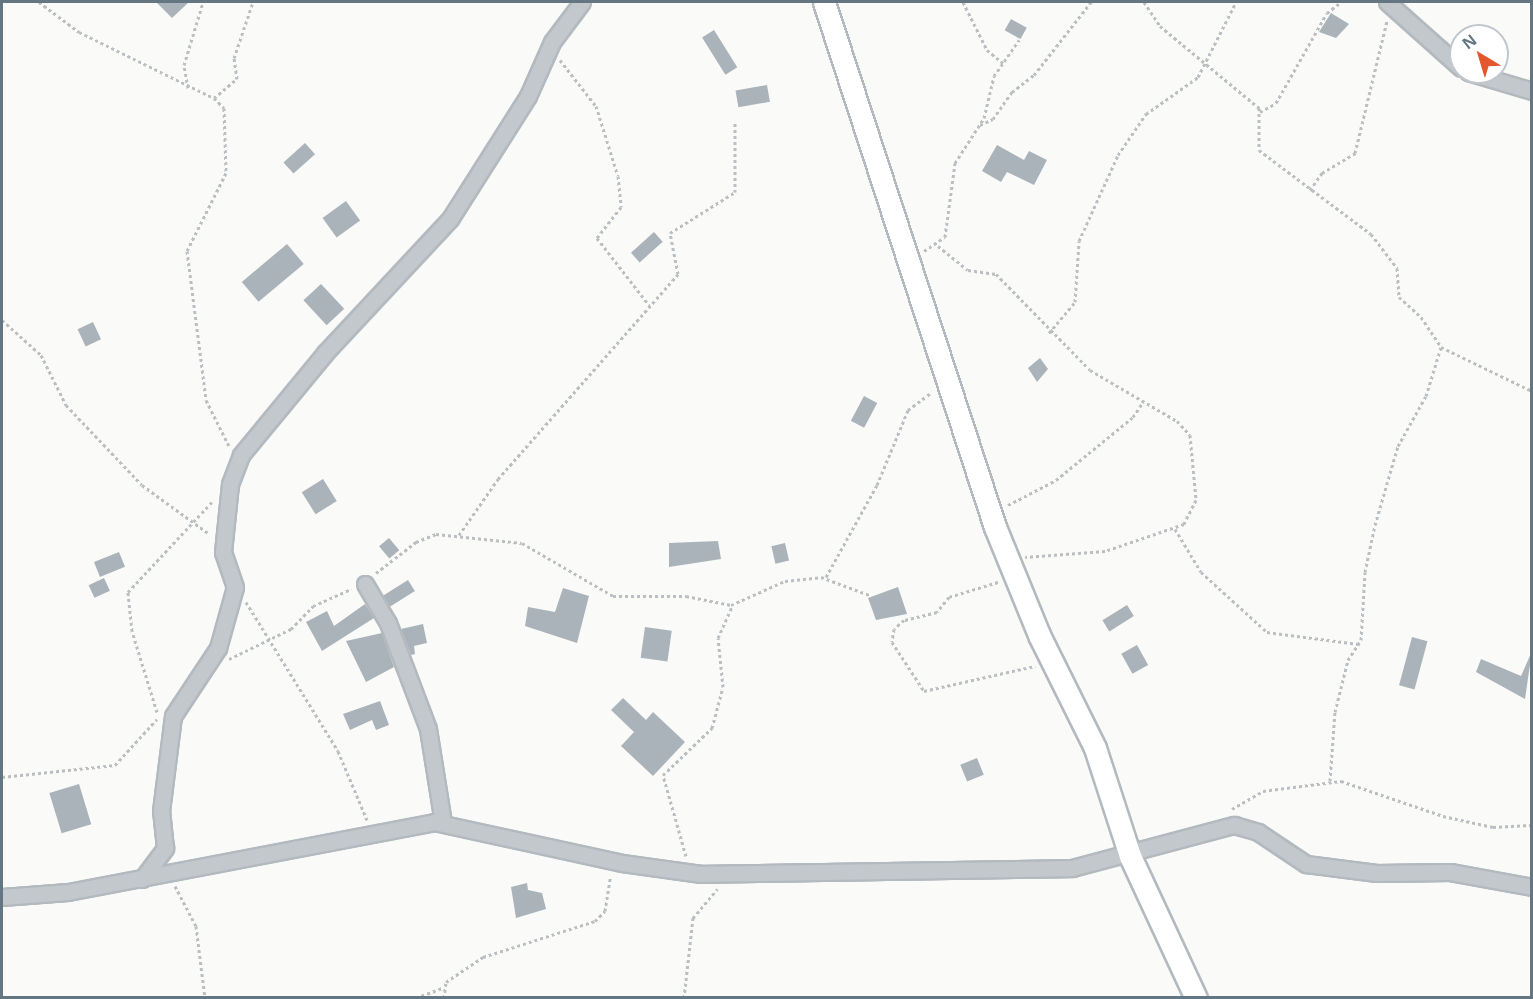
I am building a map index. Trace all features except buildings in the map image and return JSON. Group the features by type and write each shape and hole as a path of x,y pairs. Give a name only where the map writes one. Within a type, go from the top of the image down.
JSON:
{"main road":[{"path":"824,2 990,513 1011,567 1095,748 1130,856 1196,998"}],"street":[{"path":"142,879 165,848 161,811 173,716 222,639 235,587 222,561 230,484 241,455 273,412 450,219 528,96 552,42 582,2"},
{"path":"1389,3 1449,57"},
{"path":"1508,84 1532,91"},
{"path":"365,584 388,623 428,729 443,823"},
{"path":"2,897 142,879 372,832 443,823 613,861 690,873 730,874 1024,871 1130,856 1216,826 1249,828 1305,864 1376,873 1450,872 1532,887"}],"path":[{"path":"39,2 64,23 189,90 214,98 224,112 226,173 187,251 206,400 229,448 230,484"},
{"path":"189,90 184,65 203,2"},
{"path":"214,98 237,79 234,58 253,2"},
{"path":"963,2 987,50 1004,64"},
{"path":"980,125 993,119 1012,92 1034,75 1091,2"},
{"path":"1144,2 1160,26 1260,112 1259,150 1371,234 1397,268 1399,297 1421,317 1441,347 1532,391"},
{"path":"1049,333 1075,302 1079,241 1118,154 1146,114 1198,77 1236,2"},
{"path":"1260,112 1276,103 1327,13 1341,2"},
{"path":"1310,190 1322,173 1350,159 1357,148 1389,3"},
{"path":"907,254 938,246 947,231 955,164 980,125 989,85 1018,40"},
{"path":"552,42 596,106 618,176 621,207 597,238 649,306"},
{"path":"459,535 498,479 678,271 670,233 735,192 735,122"},
{"path":"938,246 969,270 990,271 1003,279 1049,333 1090,370 1177,421 1190,435 1196,500 1188,519 1175,528 1105,551 1046,552 949,597 938,612 899,624 891,636 899,657 916,685 928,691 1054,661"},
{"path":"2,320 41,355 66,405 142,485 176,514 198,522 222,561"},
{"path":"1330,781 1335,712 1348,660 1358,644 1375,525 1398,446 1426,396 1441,347"},
{"path":"826,578 877,484 908,410 947,385"},
{"path":"990,513 1056,480 1133,417 1143,402"},
{"path":"162,725 132,631 129,592 198,522"},
{"path":"1175,528 1201,572 1268,632 1358,644"},
{"path":"206,666 297,626 318,603 365,584 416,542 436,534 522,543 614,596 686,596 733,605 788,580 826,578 838,587 872,596"},
{"path":"235,587 272,638 308,699 314,721 338,751 372,832"},
{"path":"690,873 663,775 712,728 723,687 718,638 733,605"},
{"path":"2,777 115,765 159,717"},
{"path":"1216,826 1257,793 1330,781 1453,818 1493,827 1532,825"},
{"path":"416,998 444,987 461,969 503,948 595,921 604,911 613,861"},
{"path":"168,874 196,926 205,998"},
{"path":"684,998 682,978 693,918 730,874"},
{"path":"444,987 444,998"}]}
